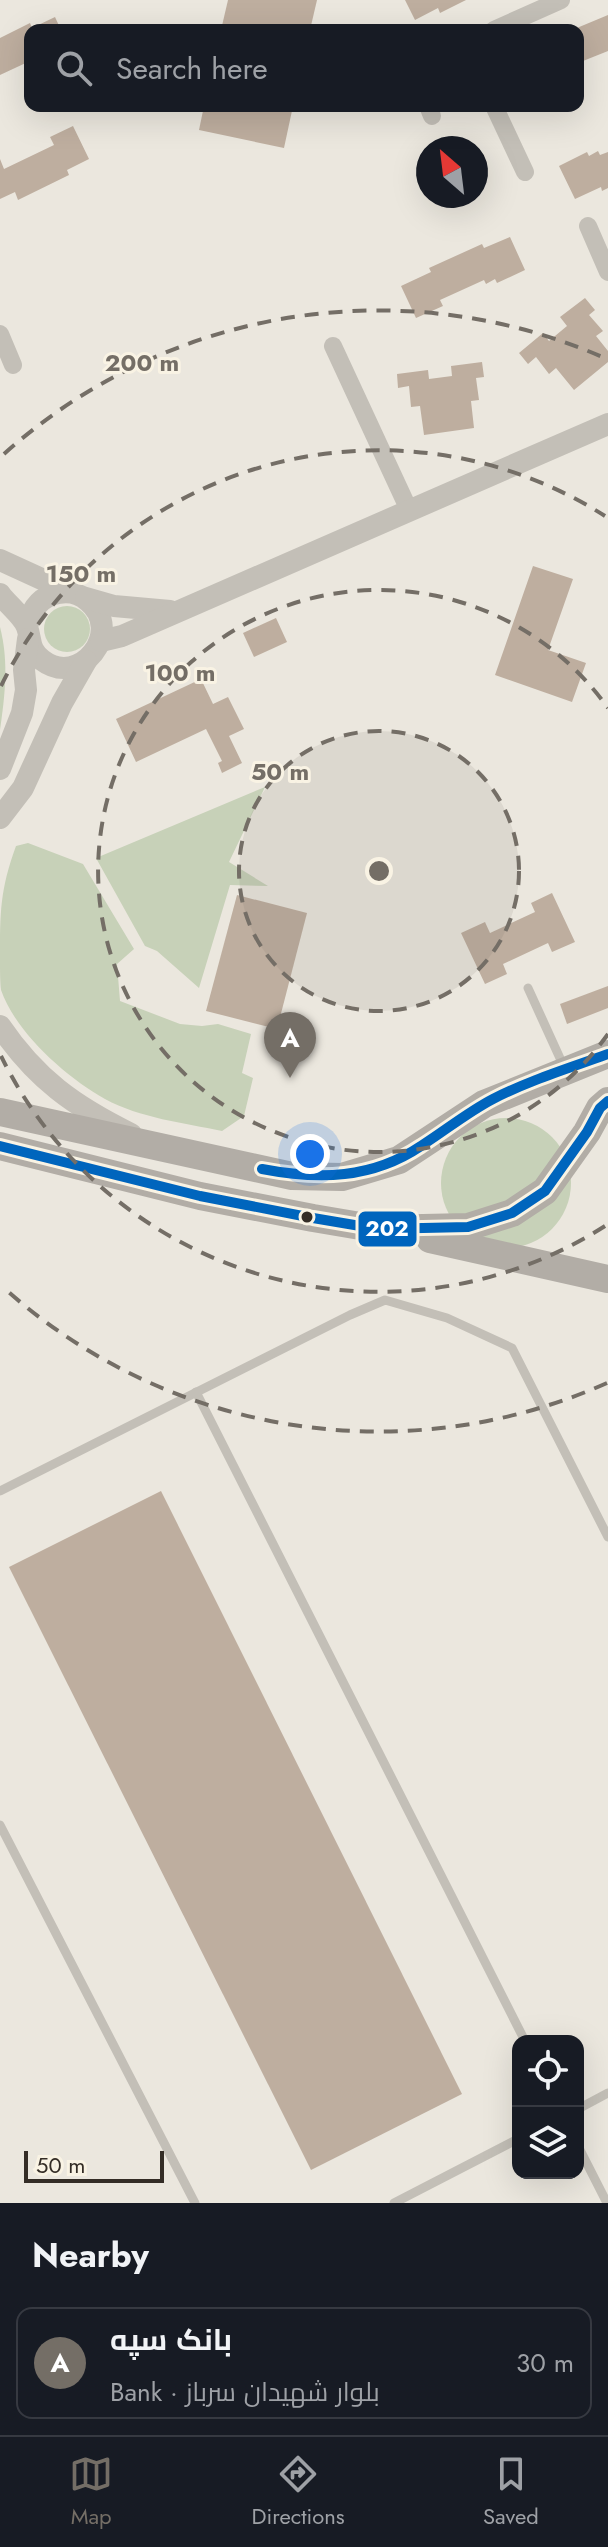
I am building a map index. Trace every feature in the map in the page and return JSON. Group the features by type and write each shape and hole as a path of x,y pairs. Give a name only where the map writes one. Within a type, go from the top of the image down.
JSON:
{"main road":[{"path":"0,1112 292,1176 342,1177 399,1160 484,1104 608,1054"},
{"path":"378,1229 468,1227 512,1213 545,1191 587,1132 600,1108 608,1101"},
{"path":"0,1146 200,1196 378,1229 608,1279"}],"street":[{"path":"507,24 559,0"},
{"path":"497,112 525,172"},
{"path":"588,226 608,272"},
{"path":"0,334 13,365"},
{"path":"333,346 409,510"},
{"path":"101,641 122,636 608,424"},
{"path":"0,560 78,595 114,606 175,611"},
{"path":"0,769 22,713 28,633 37,605 59,593 78,595 100,616 103,628 101,641 62,703 23,788 0,818"},
{"path":"0,594 28,633 33,650 52,666 75,666 86,661"},
{"path":"0,1026 23,1058 55,1089 86,1110 153,1146"}],"lane":[{"path":"528,988 565,1070"},
{"path":"0,1491 385,1300 447,1318 512,1348 608,1537"},
{"path":"196,1392 522,2035"},
{"path":"0,1825 195,2203"},
{"path":"582,2107 608,2093"},
{"path":"394,2203 512,2142"},
{"path":"584,2158 607,2203"}],"green space":[{"path":"67,606 83,613 90,629 83,645 67,652 51,645 44,629 51,613"},
{"path":"0,627 5,691 0,730"},
{"path":"265,787 229,862 268,886 230,885 199,988 157,951 145,946 96,858"},
{"path":"28,843 83,864 134,949 117,964 120,1001 180,1024 218,1024 251,1034 242,1073 253,1078 244,1116 222,1131 162,1119 119,1106 74,1079 30,1038 8,1006 1,990 0,971 4,889 16,846"},
{"path":"506,1118 531,1123 552,1137 566,1158 571,1183 566,1208 552,1229 531,1243 506,1248 481,1243 460,1229 446,1208 441,1183 446,1158 460,1137 481,1123"}],"building":[{"path":"228,0 317,0 311,24 222,24"},
{"path":"405,0 466,0 440,13 438,8 415,20"},
{"path":"608,15 608,51 584,61 584,25"},
{"path":"55,17 58,24 40,24"},
{"path":"24,26 24,64 0,75 0,38"},
{"path":"203,112 292,112 284,148 199,130"},
{"path":"73,126 89,159 67,170 69,175 18,200 15,192 0,199 0,159 4,169 54,145 50,137"},
{"path":"598,151 600,155 608,152 608,188 602,191 601,187 575,199 559,166 587,152 589,156"},
{"path":"510,237 525,270 497,283 495,279 486,284 484,280 440,300 443,306 416,318 401,286 431,272 429,268 482,244 484,248"},
{"path":"585,298 595,310 589,315 603,331 596,336 608,351 608,362 574,390 556,368 549,374 536,357 528,364 519,353 543,333 549,341 567,326 560,317"},
{"path":"482,362 484,377 476,378 479,400 471,401 474,428 424,435 420,406 411,407 409,386 398,388 397,374 428,370 429,379 452,376 451,366"},
{"path":"533,566 573,579 548,650 586,663 572,702 495,675"},
{"path":"276,618 287,642 254,657 243,633"},
{"path":"201,679 213,704 228,697 244,729 229,736 242,763 222,773 218,763 222,761 206,729 136,762 116,719"},
{"path":"552,893 575,942 552,952 548,943 503,964 507,974 485,984 461,933 485,922 490,933 535,912 531,903"},
{"path":"237,895 307,913 277,1029 206,1011"},
{"path":"608,986 608,1008 567,1024 560,1004"},
{"path":"161,1491 462,2094 311,2170 9,1567"}],"transit line":[{"name":"202","path":"262,1169 324,1175 364,1171 384,1165 421,1146 493,1099 608,1054"},
{"name":"202","path":"0,1146 200,1196 313,1218 378,1229 468,1227 512,1213 545,1191 587,1132 600,1108 608,1101"}],"place":[{"name":"بانک سپه","path":"290,1078"}]}
